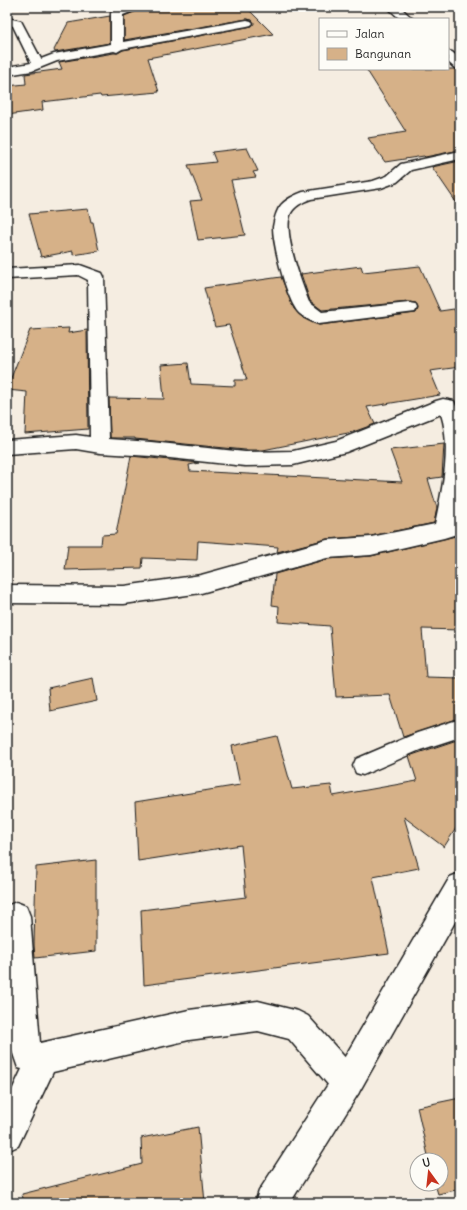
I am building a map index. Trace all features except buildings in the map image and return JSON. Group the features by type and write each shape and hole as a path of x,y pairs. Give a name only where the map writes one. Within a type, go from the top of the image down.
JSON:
{"street":[{"path":"117,48 116,14 132,7"},
{"path":"393,7 406,18"},
{"path":"7,21 17,23 24,34 28,46 38,64"},
{"path":"7,71 38,64 54,58 117,48 247,23"},
{"path":"409,308 319,318 306,310 301,304 285,257 281,227 284,212 291,204 308,196 376,185 392,179 406,167 460,155"},
{"path":"7,274 80,270 96,277 100,446"},
{"path":"7,448 19,445 76,442 100,446 151,449 245,459 293,458 340,447 443,406 447,406 455,442 451,496 452,527 371,546 328,549 201,584 124,595 7,594"},
{"path":"270,1203 347,1083 460,887"},
{"path":"16,916 25,1044 29,1057 42,1059 189,1025 258,1016 298,1026 347,1083"},
{"path":"7,1135 42,1059"}],"lane":[{"path":"363,766 417,742 460,728"}]}
